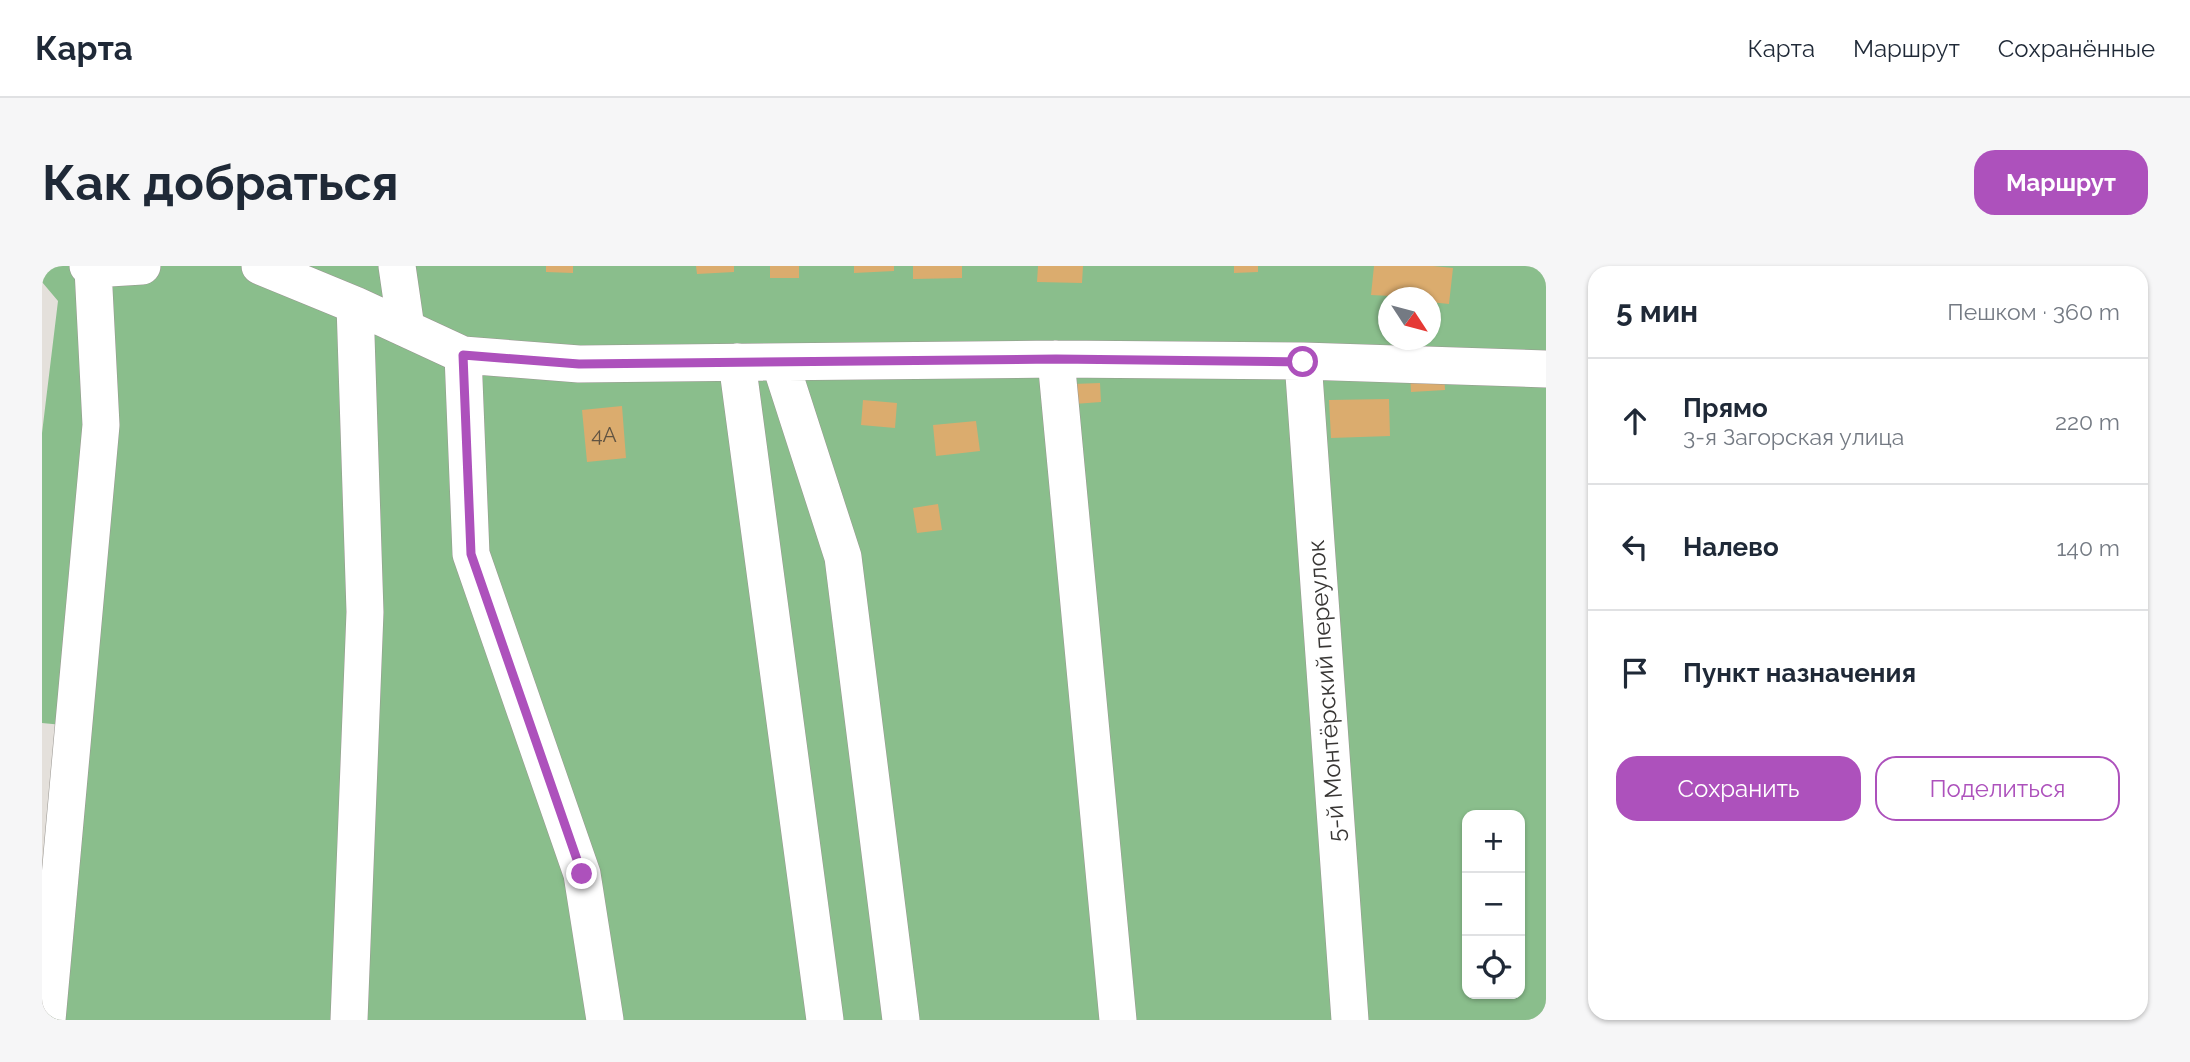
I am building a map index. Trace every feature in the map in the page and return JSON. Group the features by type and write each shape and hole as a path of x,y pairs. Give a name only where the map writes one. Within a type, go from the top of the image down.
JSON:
{"street":[{"path":"47,1020 101,425 91,267 142,266"},
{"path":"260,266 355,305 463,355 579,364 1056,359 1546,369"},
{"path":"397,266 406,328"},
{"path":"349,1020 365,612 355,305"},
{"path":"463,355 471,554 582,874 605,1020"},
{"path":"1056,359 1118,1020"},
{"path":"737,362 825,1020"},
{"path":"780,362 843,557 901,1020"},
{"name":"5-й Монтёрский переулок","path":"1303,362 1349,1020"}],"green space":[{"path":"42,266 1546,266 1546,1020 47,1020 73,726 42,723 42,433 58,301 42,282"}],"building":[{"path":"546,266 573,266 573,273 546,272"},
{"path":"696,266 734,266 734,272 697,274"},
{"path":"770,266 799,266 799,278 770,278"},
{"path":"854,266 894,266 894,271 854,273"},
{"path":"913,266 962,266 962,278 913,279"},
{"path":"1038,266 1083,266 1082,283 1037,282"},
{"path":"1234,266 1258,266 1258,272 1234,273"},
{"path":"1374,266 1453,268 1449,304 1441,303 1441,287 1378,287 1378,295 1371,295"},
{"path":"1444,371 1445,390 1411,392 1410,373"},
{"path":"1100,383 1101,402 1074,404 1073,384"},
{"path":"1389,399 1390,436 1331,438 1329,400"},
{"path":"863,400 897,403 895,428 861,425"},
{"path":"622,406 626,458 587,462 582,410"},
{"path":"976,421 980,451 936,456 933,425"},
{"path":"938,504 942,530 917,533 913,508"}],"route":[{"path":"582,874 471,554 463,355 579,364 1056,359 1303,362"}]}
